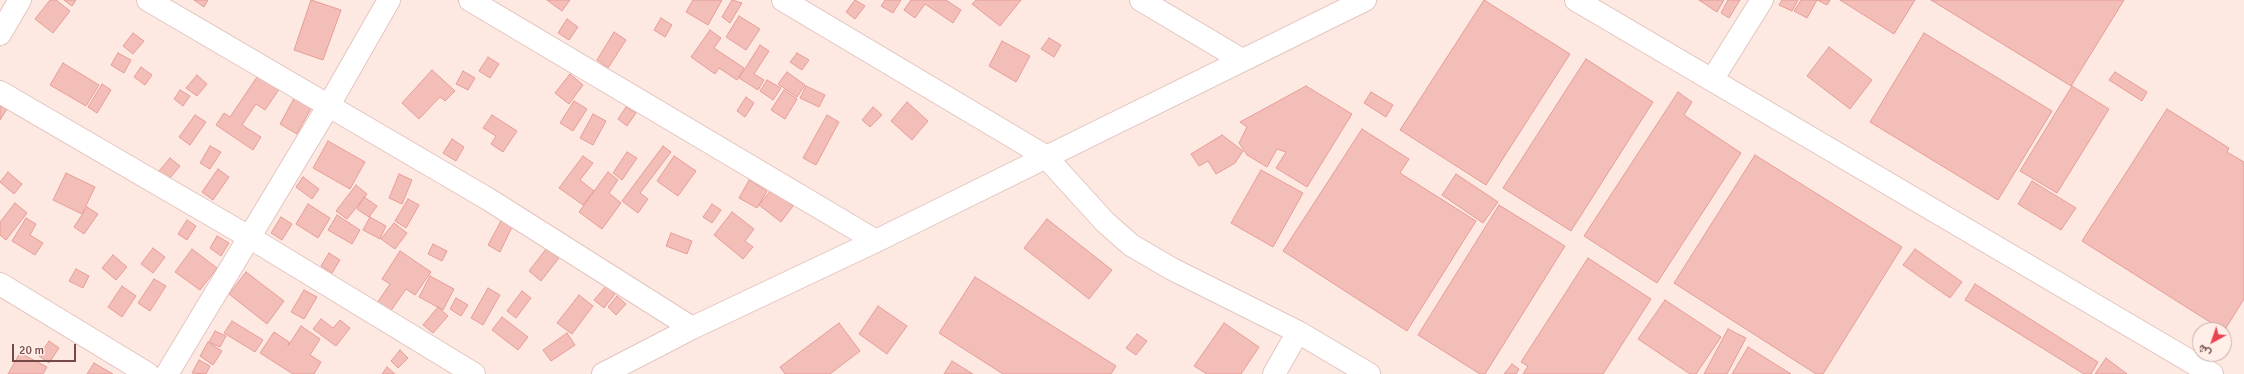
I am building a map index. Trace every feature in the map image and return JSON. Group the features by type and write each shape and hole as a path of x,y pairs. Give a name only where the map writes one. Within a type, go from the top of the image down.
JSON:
{"street":[{"path":"0,34 20,0"},
{"path":"148,0 488,199 692,328"},
{"path":"167,374 329,105 389,0"},
{"path":"470,0 876,241"},
{"path":"782,0 1045,156 1105,222 1131,245 1172,269 1298,332 1370,374"},
{"path":"1141,0 1242,60"},
{"path":"603,374 692,328 876,241 1045,156 1365,0"},
{"path":"1576,0 2212,374"},
{"path":"1712,80 1762,0"},
{"path":"0,92 249,237 474,374"},
{"path":"0,284 148,374"},
{"path":"1274,374 1298,332"}],"building":[{"path":"50,0 56,0 70,11 53,33 35,19"},
{"path":"64,0 76,0 72,6"},
{"path":"194,0 208,0 204,7"},
{"path":"311,0 341,10 323,60 294,50"},
{"path":"547,0 570,0 562,11"},
{"path":"693,0 722,0 708,25 686,12"},
{"path":"732,0 742,3 730,23 722,17"},
{"path":"855,0 865,6 855,19 846,12"},
{"path":"885,0 901,0 893,13 881,6"},
{"path":"911,0 946,0 961,10 953,23 925,4 915,18 904,10"},
{"path":"976,0 1021,0 1000,26 972,4"},
{"path":"1484,0 1570,54 1486,185 1400,130"},
{"path":"1699,0 1724,0 1717,12"},
{"path":"1728,0 1740,0 1729,18 1721,13"},
{"path":"1782,0 1798,0 1792,11 1779,5"},
{"path":"1801,0 1817,0 1807,18 1794,11"},
{"path":"1817,0 1830,0 1827,5"},
{"path":"1840,0 1915,0 1894,34"},
{"path":"1931,0 2124,0 2071,86"},
{"path":"739,16 760,29 746,50 726,37"},
{"path":"661,18 672,25 665,37 654,30"},
{"path":"567,19 578,27 569,40 558,33"},
{"path":"710,30 721,38 714,48 744,68 737,80 719,68 715,74 691,57"},
{"path":"614,32 626,40 608,68 597,60"},
{"path":"133,33 144,41 133,54 123,46"},
{"path":"1924,33 2052,111 1998,200 1870,122"},
{"path":"1049,38 1061,45 1054,57 1041,49"},
{"path":"1002,41 1030,56 1016,82 989,66"},
{"path":"760,45 769,51 754,74 764,80 758,90 739,78"},
{"path":"1829,47 1872,80 1850,109 1807,76"},
{"path":"118,53 131,60 124,73 111,65"},
{"path":"797,53 809,60 802,70 790,62"},
{"path":"488,57 499,64 490,78 479,71"},
{"path":"1586,59 1653,102 1571,231 1503,188"},
{"path":"63,63 99,85 86,106 50,85"},
{"path":"141,67 152,75 145,85 134,77"},
{"path":"432,70 455,91 445,101 440,97 419,119 402,103"},
{"path":"463,71 475,78 468,90 456,84"},
{"path":"787,72 805,85 797,97 778,84"},
{"path":"2115,72 2147,92 2142,101 2109,80"},
{"path":"259,74 280,88 265,110 256,104 242,125 261,137 253,150 216,125 224,113 230,117"},
{"path":"570,74 583,85 569,104 555,93"},
{"path":"197,75 207,84 197,96 186,88"},
{"path":"767,80 781,88 773,100 760,91"},
{"path":"102,84 111,90 97,113 88,107"},
{"path":"806,86 825,95 819,107 800,98"},
{"path":"1306,86 1352,114 1307,187 1276,168 1286,152 1277,149 1267,167 1247,155 1239,143 1247,127 1240,122"},
{"path":"2072,86 2109,109 2057,193 2020,171"},
{"path":"180,90 190,96 183,106 174,99"},
{"path":"784,90 797,99 785,119 771,110"},
{"path":"298,91 315,101 297,134 280,124"},
{"path":"1371,92 1393,105 1386,117 1364,103"},
{"path":"1678,92 1692,102 1684,115 1741,153 1657,283 1584,236"},
{"path":"746,97 754,103 745,117 737,111"},
{"path":"574,101 587,109 573,131 560,123"},
{"path":"907,102 928,121 912,140 891,121"},
{"path":"0,106 7,109 0,120"},
{"path":"626,107 636,113 627,126 618,119"},
{"path":"873,107 882,115 870,127 862,120"},
{"path":"2167,109 2229,148 2227,152 2244,162 2244,299 2230,322 2210,322 2082,241"},
{"path":"593,114 606,121 593,145 580,138"},
{"path":"195,115 206,122 190,145 179,137"},
{"path":"492,115 517,131 503,152 491,144 496,136 483,128"},
{"path":"827,115 839,122 816,165 803,158"},
{"path":"1362,129 1409,159 1400,173 1476,221 1407,331 1283,251"},
{"path":"1222,135 1243,151 1235,163 1216,174 1208,161 1199,166 1191,154"},
{"path":"452,139 464,147 456,161 443,153"},
{"path":"328,141 365,162 350,189 313,168"},
{"path":"210,146 221,152 210,169 200,163"},
{"path":"663,146 671,152 640,193 648,199 638,213 622,201"},
{"path":"627,152 637,158 622,180 613,173"},
{"path":"1755,155 1902,247 1823,374 1816,374 1674,283"},
{"path":"583,156 593,163 580,180 594,191 583,205 559,188"},
{"path":"674,156 696,171 678,196 657,181"},
{"path":"170,158 180,166 165,184 155,176"},
{"path":"218,169 229,177 213,200 202,192"},
{"path":"1261,170 1303,193 1273,247 1231,223"},
{"path":"8,172 22,184 14,194 0,182"},
{"path":"608,172 618,180 609,193 621,203 602,229 579,212"},
{"path":"66,173 95,187 82,214 53,200"},
{"path":"399,174 412,180 402,204 389,198"},
{"path":"1456,174 1498,202 1483,223 1442,195"},
{"path":"303,177 319,189 312,199 296,187"},
{"path":"749,180 767,191 757,208 739,198"},
{"path":"2032,181 2076,208 2061,230 2018,204"},
{"path":"356,185 367,194 347,219 336,211"},
{"path":"771,190 793,206 781,222 759,205"},
{"path":"364,197 377,206 369,217 357,209"},
{"path":"408,199 419,205 406,228 395,221"},
{"path":"15,203 27,213 6,240 0,235 0,222"},
{"path":"308,204 330,218 318,238 296,224"},
{"path":"712,204 721,210 712,223 703,217"},
{"path":"1499,205 1565,246 1485,374 1480,374 1418,335"},
{"path":"87,207 98,214 84,234 74,227"},
{"path":"732,212 754,229 745,241 753,247 743,259 714,235"},
{"path":"337,215 360,230 352,244 328,230"},
{"path":"281,217 292,224 282,240 271,233"},
{"path":"370,217 386,226 380,239 363,230"},
{"path":"26,218 36,224 30,235 43,243 35,255 12,241"},
{"path":"1047,219 1112,270 1089,299 1024,248"},
{"path":"187,220 196,226 187,240 178,234"},
{"path":"501,221 512,227 500,252 488,245"},
{"path":"394,223 407,233 395,249 381,239"},
{"path":"671,233 692,241 687,254 666,246"},
{"path":"217,236 229,243 221,256 210,248"},
{"path":"433,244 447,251 442,261 428,254"},
{"path":"153,248 165,257 153,273 141,264"},
{"path":"192,249 217,268 200,290 175,272"},
{"path":"546,249 559,258 541,281 529,271"},
{"path":"1915,249 1962,282 1950,298 1903,265"},
{"path":"400,251 431,272 415,295 406,289 390,312 377,303 390,284 382,279"},
{"path":"329,253 340,260 332,273 321,266"},
{"path":"113,255 127,267 116,280 102,268"},
{"path":"1588,258 1651,299 1603,374 1523,374 1528,366 1521,362"},
{"path":"76,269 89,276 83,288 69,281"},
{"path":"246,272 284,301 267,324 229,294"},
{"path":"430,276 454,289 443,310 419,297"},
{"path":"975,277 1116,366 1111,374 1003,374 939,333"},
{"path":"154,279 166,286 150,311 138,303"},
{"path":"1975,284 2098,362 2091,374 2084,374 1965,300"},
{"path":"122,286 136,296 122,317 108,307"},
{"path":"606,286 615,294 604,308 594,300"},
{"path":"488,288 500,295 483,325 471,318"},
{"path":"304,290 317,297 304,319 291,312"},
{"path":"522,291 531,298 516,318 507,311"},
{"path":"579,295 593,306 572,334 557,323"},
{"path":"617,296 626,304 616,315 608,307"},
{"path":"456,298 468,305 461,316 450,309"},
{"path":"1665,300 1721,337 1696,374 1690,374 1638,339"},
{"path":"878,306 907,326 887,354 859,334"},
{"path":"438,307 448,316 433,333 423,325"},
{"path":"502,317 528,337 518,350 492,330"},
{"path":"321,319 333,328 340,320 350,328 336,346 313,329"},
{"path":"232,321 263,340 255,352 224,333"},
{"path":"839,323 860,351 830,374 785,374 780,367"},
{"path":"1224,323 1259,347 1241,374 1207,374 1194,366"},
{"path":"301,326 320,339 310,355 321,362 314,374 293,374 260,353 274,332 289,342 288,346"},
{"path":"1728,329 1746,338 1727,374 1704,374"},
{"path":"215,331 226,336 220,347 209,342"},
{"path":"567,333 575,345 551,361 543,350"},
{"path":"1137,334 1147,341 1136,355 1126,348"},
{"path":"49,341 59,348 49,363 39,356"},
{"path":"208,342 222,351 213,365 200,356"},
{"path":"1748,347 1791,374 1732,374"},
{"path":"400,350 408,358 398,368 391,361"},
{"path":"20,353 47,367 43,374 8,374"},
{"path":"2106,358 2127,374 2095,374"},
{"path":"199,360 210,366 206,374 192,373"},
{"path":"952,361 973,374 944,374"},
{"path":"94,363 113,374 87,374"},
{"path":"1512,364 1519,369 1516,374 1504,374"},
{"path":"387,367 395,374 382,374"}]}
